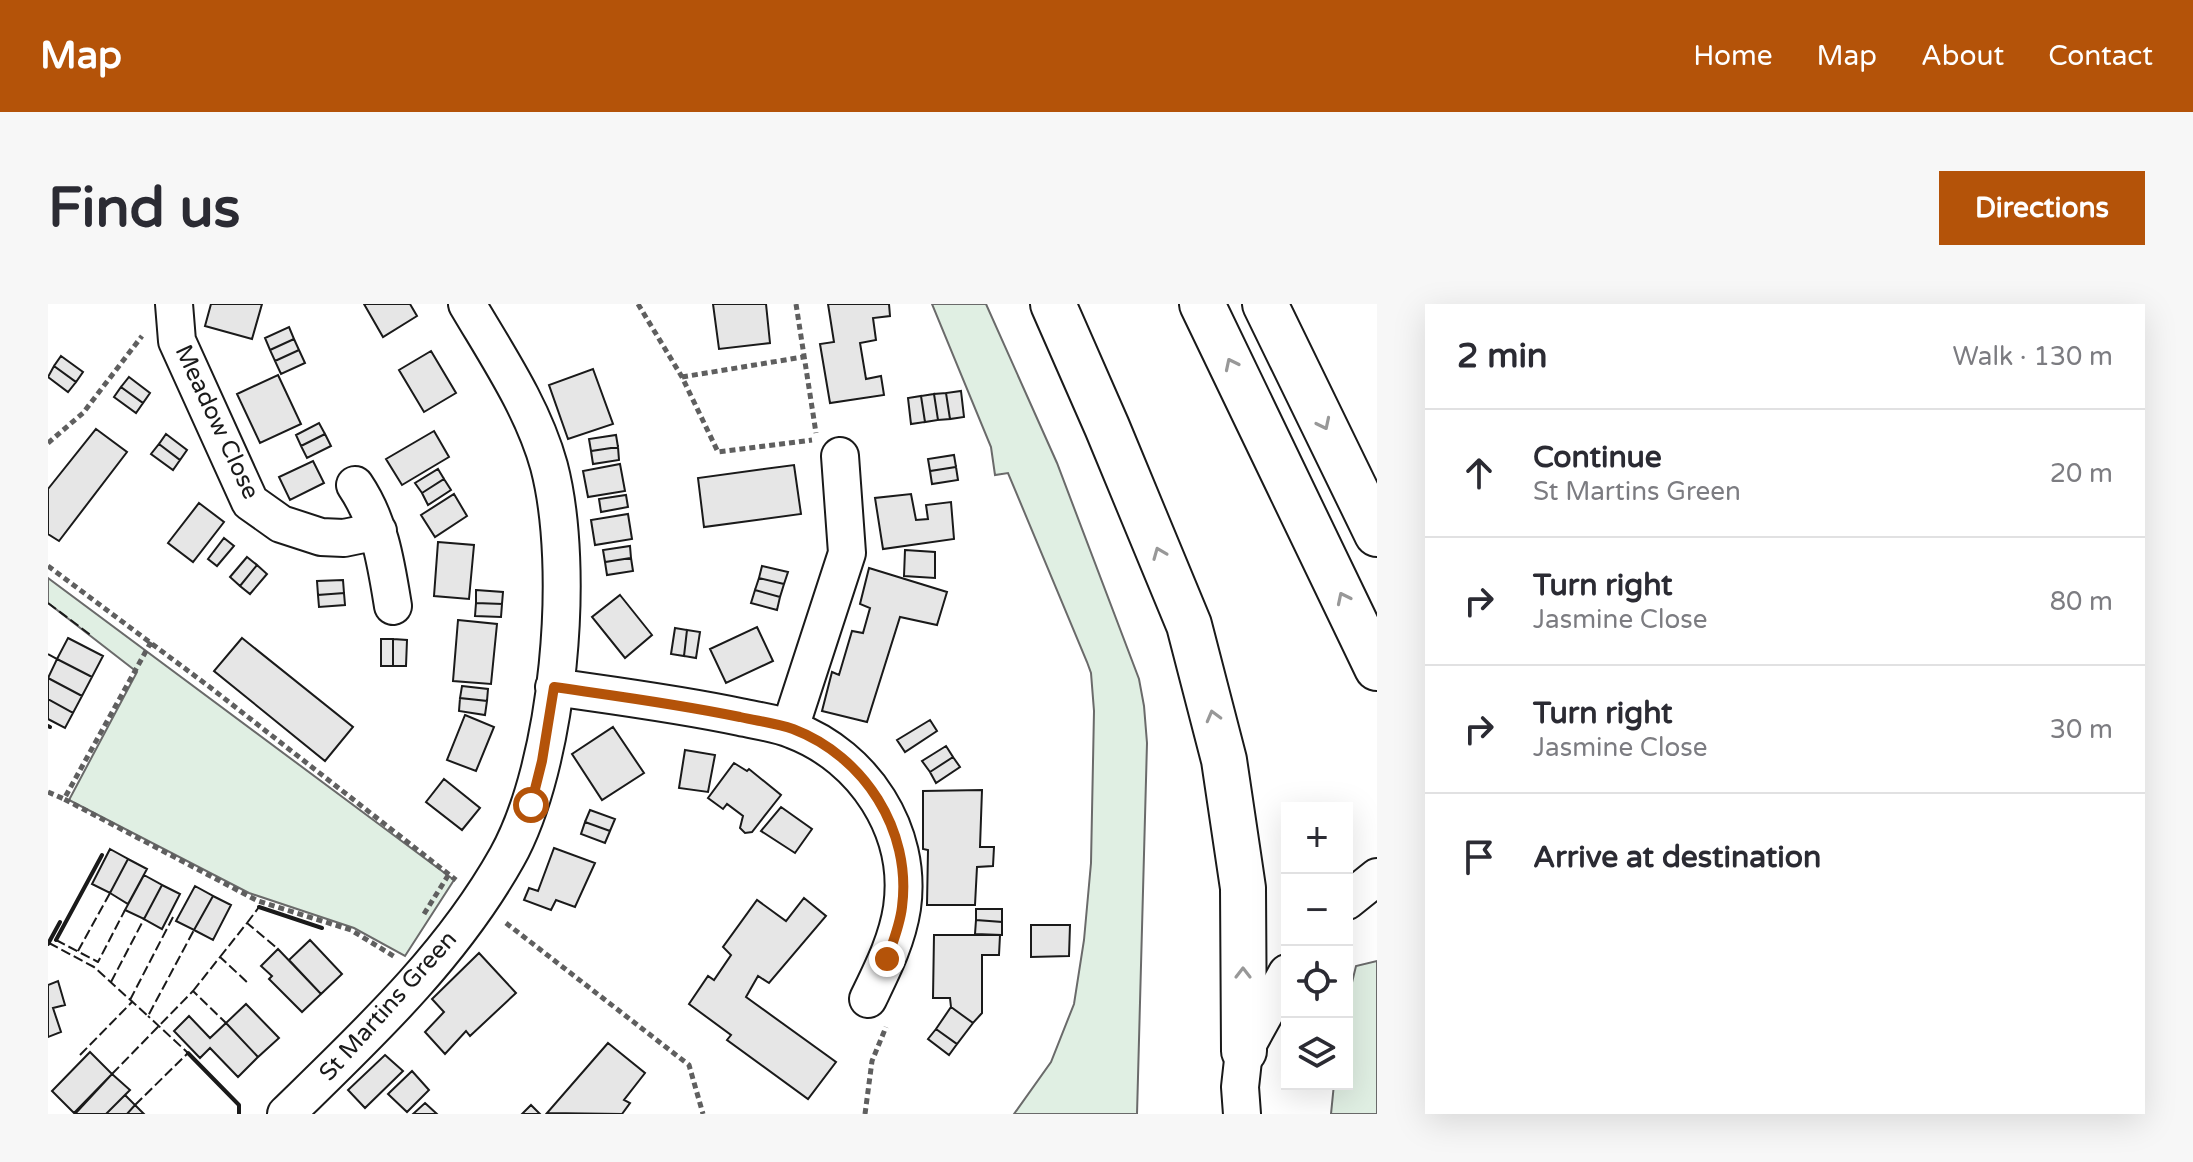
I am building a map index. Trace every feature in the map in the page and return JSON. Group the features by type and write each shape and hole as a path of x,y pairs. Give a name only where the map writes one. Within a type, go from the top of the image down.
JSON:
{"highway":[{"path":"1053,304 1189,625 1224,760 1243,888 1239,1091"},
{"path":"1202,304 1377,668"},
{"path":"1265,304 1377,534"}],"street":[{"name":"St Martins Green","path":"307,1107 449,944 507,857 531,805 542,761 554,687 562,601 560,532 548,465 526,406 467,304"},
{"name":"Meadow Close","path":"175,316 187,365 250,502 281,524 321,537 344,538 378,531"},
{"path":"790,728 847,553 840,456"},
{"path":"355,485 368,505 378,531 386,558 393,606"},
{"path":"554,687 697,708 790,728 813,738 852,766 875,795 892,827 902,867 902,907 892,946 868,999"},
{"path":"1353,896 1377,877"},
{"path":"1239,1091 1281,988"}],"path":[{"path":"638,304 682,377 718,452 817,439 796,304"},
{"path":"48,443 83,413 150,325 175,316"},
{"path":"682,377 803,357"},
{"path":"48,566 151,642 689,1065 703,1114"},
{"path":"64,799 151,642"},
{"path":"48,792 258,901 351,930 397,958 404,946"},
{"path":"419,922 449,874"},
{"path":"865,1114 872,1061 886,1028 868,999"}],"green space":[{"path":"932,304 986,304 1057,463 1139,679 1147,743 1137,1114 1014,1114 1051,1062 1074,1004 1091,863 1094,711 1091,673 1008,473 995,475 991,447"},
{"path":"48,578 454,880 405,956 354,928 249,893 69,800 137,672 48,603"},
{"path":"1377,961 1377,1114 1331,1114 1333,1090 1353,1090 1353,978 1356,966"}],"building":[{"path":"211,304 262,304 252,339 205,326"},
{"path":"364,304 410,304 417,316 383,337"},
{"path":"713,304 766,304 770,343 719,349"},
{"path":"828,304 889,304 890,316 873,318 876,340 860,343 866,379 881,376 884,395 830,403 820,344 834,342"},
{"path":"289,327 294,339 270,350 265,338"},
{"path":"294,339 299,350 275,361 270,350"},
{"path":"299,350 305,363 281,374 275,361"},
{"path":"431,351 456,393 424,412 399,370"},
{"path":"61,356 83,372 76,382 54,366"},
{"path":"54,366 76,382 68,392 48,377"},
{"path":"593,369 613,424 568,439 549,385"},
{"path":"278,375 301,424 260,443 237,394"},
{"path":"129,377 150,393 143,403 121,387"},
{"path":"121,387 143,403 136,413 114,397"},
{"path":"961,391 964,417 950,419 946,393"},
{"path":"946,393 950,419 938,420 934,394"},
{"path":"934,394 938,420 925,422 921,396"},
{"path":"921,396 925,422 911,424 908,398"},
{"path":"319,423 325,434 301,446 296,435"},
{"path":"96,429 127,452 59,541 48,534 48,489"},
{"path":"434,431 449,457 402,485 386,459"},
{"path":"166,434 187,450 180,460 159,444"},
{"path":"325,434 331,446 307,458 301,446"},
{"path":"616,435 618,447 591,451 589,439"},
{"path":"159,444 180,460 173,470 151,454"},
{"path":"618,447 619,460 593,464 591,451"},
{"path":"954,455 956,467 930,471 928,459"},
{"path":"313,461 324,483 290,500 279,477"},
{"path":"620,464 625,491 588,497 583,471"},
{"path":"794,465 801,514 704,527 698,478"},
{"path":"956,467 958,480 932,484 930,471"},
{"path":"438,469 444,479 422,493 415,483"},
{"path":"444,479 451,490 428,505 422,493"},
{"path":"454,494 467,516 435,537 421,515"},
{"path":"911,494 916,520 928,519 926,505 951,502 954,539 883,549 875,498"},
{"path":"626,495 628,507 601,512 599,499"},
{"path":"199,503 224,522 193,562 168,543"},
{"path":"628,514 632,539 595,545 591,520"},
{"path":"224,538 234,546 217,566 208,559"},
{"path":"438,542 474,545 469,599 434,596"},
{"path":"630,546 631,558 605,562 603,550"},
{"path":"905,550 935,552 935,578 904,576"},
{"path":"247,557 257,565 240,586 230,577"},
{"path":"631,558 633,571 607,575 605,562"},
{"path":"257,565 267,574 250,594 240,586"},
{"path":"762,566 788,572 784,584 759,578"},
{"path":"869,568 947,592 937,625 900,617 867,722 822,711 832,672 839,675 852,631 863,633 870,608 860,604"},
{"path":"759,578 784,584 780,597 755,590"},
{"path":"343,580 344,593 318,595 317,581"},
{"path":"476,590 503,592 502,604 476,603"},
{"path":"755,590 780,597 777,610 751,603"},
{"path":"344,593 345,605 319,607 318,595"},
{"path":"620,595 652,635 625,658 592,617"},
{"path":"476,603 502,604 501,617 475,616"},
{"path":"458,620 497,624 491,684 453,681"},
{"path":"757,627 773,661 726,683 710,649"},
{"path":"675,628 687,630 684,656 671,654"},
{"path":"687,630 700,632 696,658 684,656"},
{"path":"68,638 103,656 92,677 57,659"},
{"path":"242,638 353,727 325,761 214,671"},
{"path":"381,639 393,639 393,666 381,666"},
{"path":"393,639 407,640 406,666 393,666"},
{"path":"57,659 92,677 82,696 48,678"},
{"path":"48,678 82,696 73,713 48,699"},
{"path":"462,686 488,689 487,701 460,698"},
{"path":"460,698 487,701 485,715 459,711"},
{"path":"48,699 73,713 65,728 48,719"},
{"path":"465,715 494,727 476,771 447,760"},
{"path":"930,720 937,731 905,752 897,740"},
{"path":"613,727 644,773 602,800 572,754"},
{"path":"946,746 953,757 930,772 922,761"},
{"path":"685,750 715,755 708,792 679,788"},
{"path":"953,757 960,767 936,783 930,772"},
{"path":"734,763 747,771 749,769 781,795 752,832 745,833 740,828 743,816 727,804 723,809 708,798"},
{"path":"444,779 480,808 462,830 426,802"},
{"path":"982,790 980,847 994,847 993,866 977,867 975,905 927,905 928,850 923,849 923,791"},
{"path":"781,807 812,829 795,853 761,831"},
{"path":"590,810 615,819 610,831 585,822"},
{"path":"585,822 610,831 605,843 581,834"},
{"path":"554,848 595,863 575,907 556,900 551,910 524,900 529,888 538,891"},
{"path":"110,849 128,859 110,893 92,884"},
{"path":"128,859 147,869 128,904 110,893"},
{"path":"144,875 162,885 144,919 125,910"},
{"path":"162,885 180,894 162,929 144,919"},
{"path":"195,886 213,896 194,930 176,921"},
{"path":"213,896 231,905 213,940 194,930"},
{"path":"804,898 826,916 769,983 758,976 746,997 836,1062 808,1099 727,1040 731,1035 689,1004 708,976 714,980 731,955 723,947 757,900 786,921"},
{"path":"976,909 1002,909 1002,922 976,920"},
{"path":"976,920 1002,922 1002,935 975,934"},
{"path":"1031,925 1070,925 1069,956 1031,957"},
{"path":"934,935 1000,935 999,955 982,955 982,1013 973,1023 951,1007 950,998 933,998"},
{"path":"310,940 342,974 321,994 289,960"},
{"path":"278,949 321,994 302,1012 269,979 272,976 261,966"},
{"path":"479,953 516,993 470,1036 466,1031 445,1054 425,1032 444,1012 432,999"},
{"path":"58,981 65,1005 53,1008 61,1032 48,1037 48,985"},
{"path":"246,1004 279,1038 258,1057 226,1023"},
{"path":"951,1007 973,1023 957,1044 936,1029"},
{"path":"189,1016 210,1038 226,1023 258,1057 238,1077 210,1048 200,1058 174,1031"},
{"path":"936,1029 957,1044 949,1055 928,1039"},
{"path":"608,1043 645,1073 624,1100 630,1103 622,1114 547,1113"},
{"path":"90,1052 112,1074 74,1113 52,1091"},
{"path":"385,1055 403,1071 365,1108 348,1090"},
{"path":"412,1071 429,1090 407,1112 388,1094"},
{"path":"112,1074 130,1090 106,1114 75,1114"},
{"path":"125,1095 135,1105 127,1114 106,1114"},
{"path":"425,1103 437,1114 413,1114"},
{"path":"135,1105 144,1114 127,1114"},
{"path":"531,1105 540,1114 522,1114"}],"fence":[{"path":"48,603 92,636"},
{"path":"48,654 57,659"},
{"path":"78,951 110,893"},
{"path":"247,923 259,907"},
{"path":"56,940 98,962 125,910"},
{"path":"130,1000 173,917"},
{"path":"111,982 144,919"},
{"path":"220,957 247,923 278,949"},
{"path":"49,943 94,967 148,1016 194,930"},
{"path":"193,991 220,957 248,983"},
{"path":"112,1074 193,991 226,1023"},
{"path":"80,1055 133,1001"},
{"path":"135,1105 188,1053 148,1016"}],"wall":[{"path":"56,940 102,855"},
{"path":"259,907 322,928"},
{"path":"48,944 60,922"},
{"path":"188,1053 239,1105 239,1114"}],"route":[{"path":"531,805 554,687 697,708 790,728 813,738 852,766 869,785 892,827 900,853 902,907 887,959"}]}
